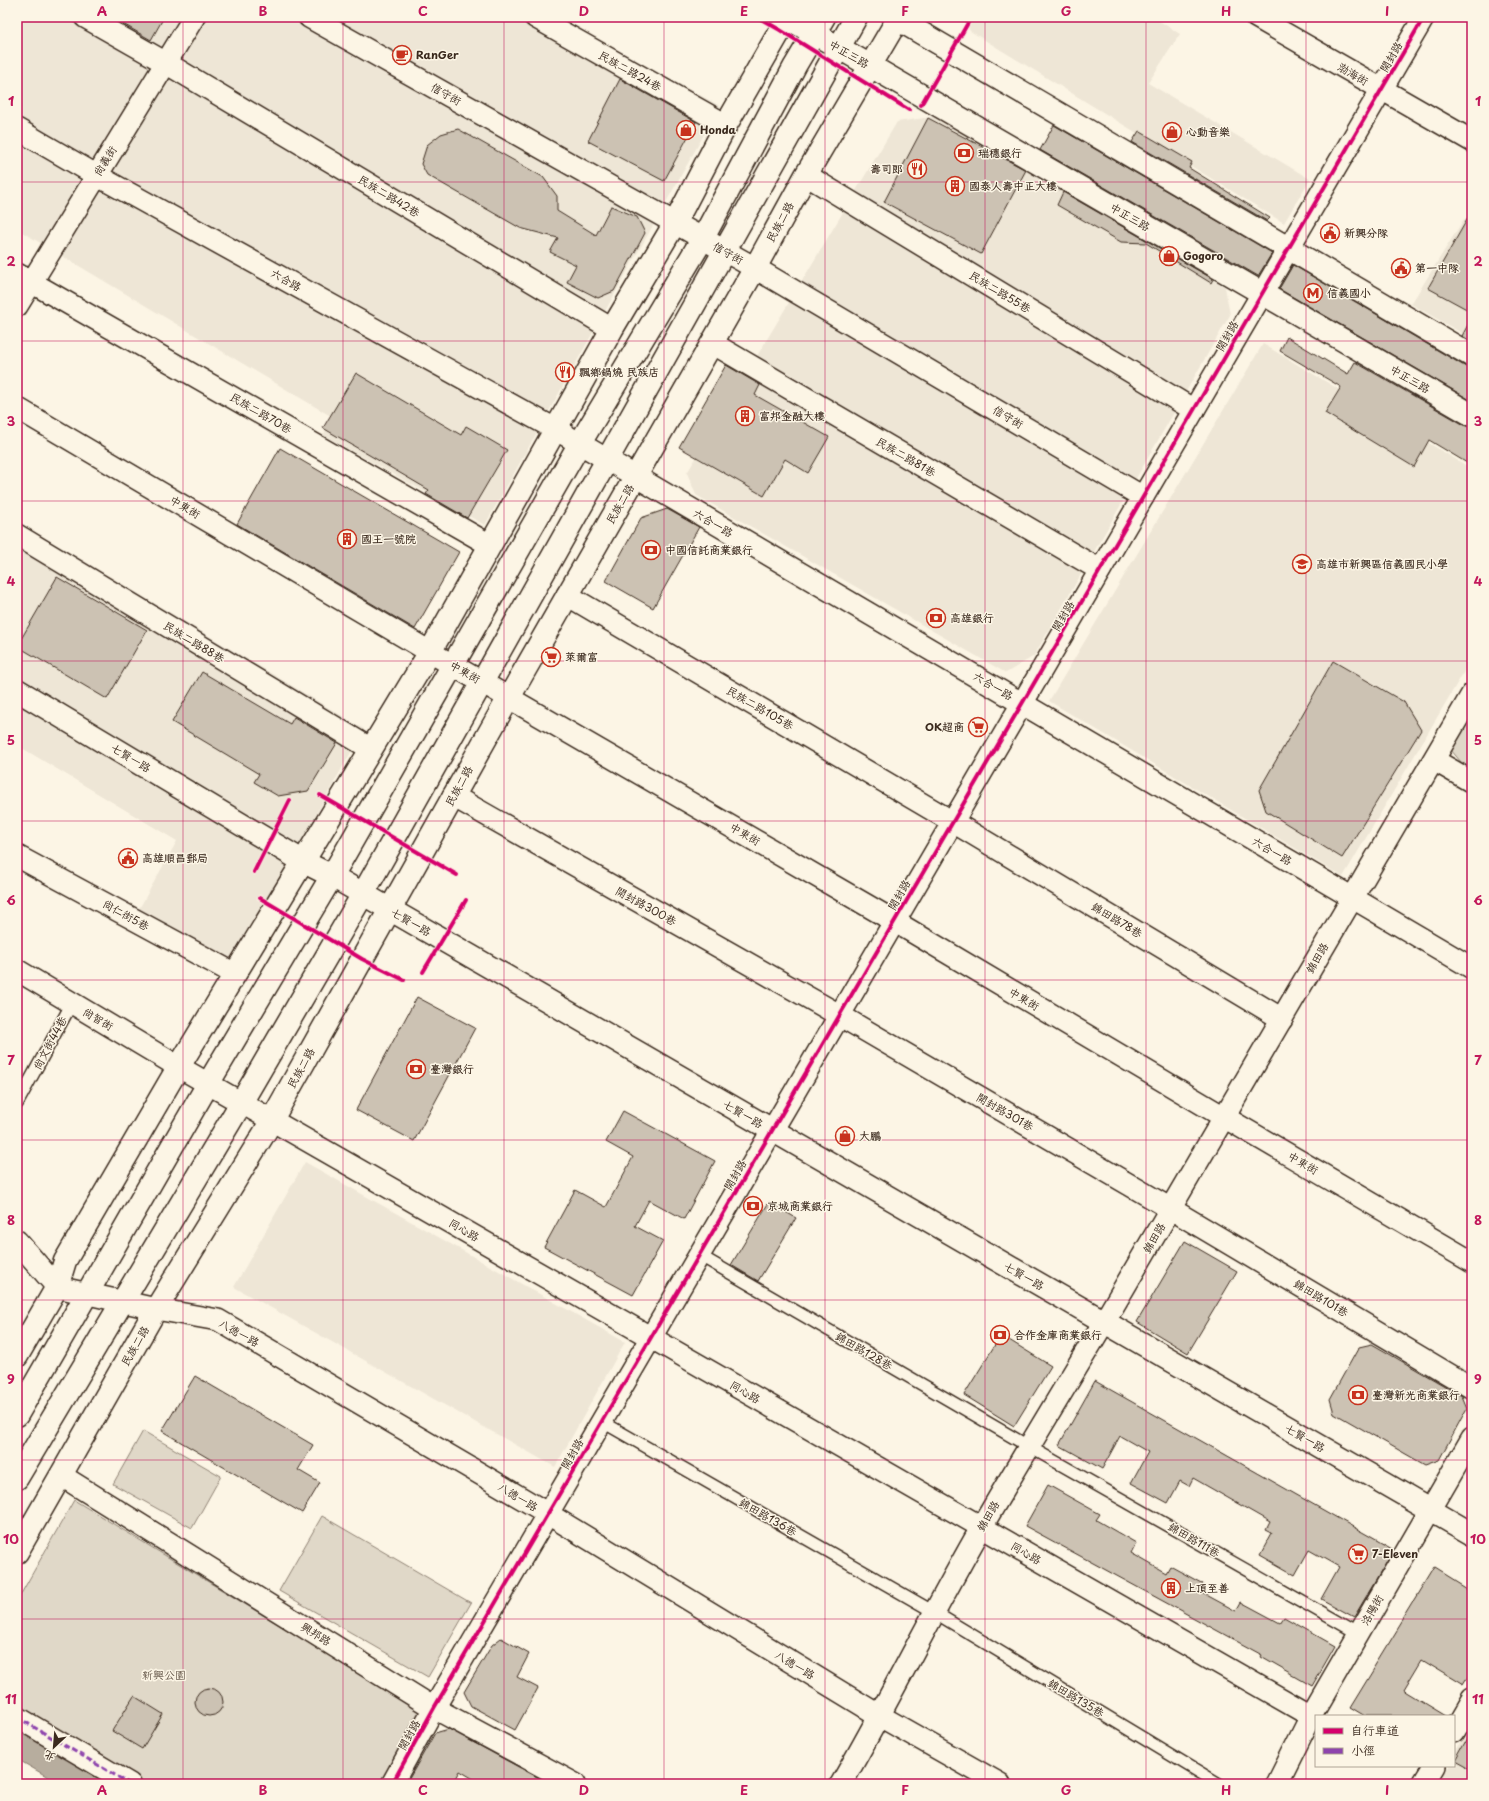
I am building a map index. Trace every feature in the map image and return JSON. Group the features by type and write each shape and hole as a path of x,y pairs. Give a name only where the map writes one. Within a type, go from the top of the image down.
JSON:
{"street":[{"name":"民族二路42巷","path":"85,17 166,63 612,328"},
{"name":"尚義街","path":"17,306 24,278 96,175 194,17"},
{"name":"信守街","path":"309,17 703,238 1143,497"},
{"name":"民族二路24巷","path":"535,17 726,125"},
{"path":"17,1356 56,1287 65,1261 179,1067 430,652 612,328 675,223 726,125 787,17"},
{"name":"中正三路","path":"787,17 819,25 838,48 1472,415"},
{"path":"17,1478 241,1103 363,894 856,17"},
{"name":"渤海街","path":"1256,17 1472,141"},
{"name":"開封路","path":"392,1784 434,1708 547,1514 1424,17"},
{"path":"897,18 1472,356"},
{"name":"民族二路","path":"17,1552 62,1476 156,1309 272,1120 509,697 897,18"},
{"path":"17,1415 208,1084 332,876 580,443 703,238 795,66 819,25"},
{"name":"六合路","path":"17,129 96,175 555,429"},
{"name":"民族二路55巷","path":"806,175 1194,410"},
{"name":"民族二路70巷","path":"24,278 490,545"},
{"name":"民族二路81巷","path":"712,343 1100,570"},
{"name":"中東街","path":"17,408 430,652 894,921 1224,1118 1472,1262"},
{"name":"六合一路","path":"555,429 1472,968"},
{"name":"民族二路88巷","path":"17,535 371,749"},
{"name":"民族二路105巷","path":"567,595 953,822"},
{"name":"七賢一路","path":"17,690 304,862 332,876 1472,1534"},
{"name":"錦田路","path":"841,1784 880,1716 934,1612 981,1527 1028,1446 1104,1322 1472,694"},
{"path":"1434,760 1472,782"},
{"name":"開封路300巷","path":"453,796 840,1015"},
{"name":"錦田路78巷","path":"953,822 1282,1019"},
{"name":"尚仁街5巷","path":"17,856 235,974"},
{"name":"尚智街","path":"17,970 179,1067"},
{"name":"開封路301巷","path":"840,1015 1171,1208"},
{"name":"同心路","path":"179,1067 1311,1716"},
{"name":"錦田路101巷","path":"1171,1208 1472,1388"},
{"path":"17,1241 56,1287"},
{"name":"八德一路","path":"56,1287 156,1309 218,1320 547,1514 880,1716 1000,1784"},
{"name":"洛陽街","path":"1277,1784 1311,1716 1472,1438"},
{"name":"興邦路","path":"62,1476 434,1708 574,1784"},
{"path":"1455,1729 1472,1700"},
{"path":"17,1716 130,1784"},
{"path":"1422,1784 1432,1767"}],"lane":[{"name":"尚文街44巷","path":"17,1104 72,1003"},
{"name":"錦田路128巷","path":"699,1255 1028,1446"},
{"name":"錦田路136巷","path":"601,1422 934,1612"},
{"name":"錦田路111巷","path":"1028,1446 1359,1634"},
{"name":"錦田路135巷","path":"934,1612 1219,1784"}],"shaded area":[{"path":"17,17 556,17 720,106 485,525 323,435 334,418 17,229"},
{"path":"963,17 1153,17 1180,34 1148,83 1310,179 1284,223 970,31"},
{"path":"938,116 1225,287 1230,315 1034,656 1006,673 696,495 687,473 897,122"},
{"path":"1464,219 1472,224 1472,339 1411,304"},
{"name":"高雄市新興區信義國民小學","path":"1263,344 1472,469 1472,658 1343,877 1049,701"},
{"path":"17,521 364,729 224,979 130,925 177,841 17,745"},
{"path":"305,1162 625,1342 555,1467 234,1287"},
{"path":"1472,1724 1472,1784 1436,1784 1446,1767 1455,1767 1455,1752"},
{"path":"17,1730 110,1784 60,1784 17,1759"}],"green space":[{"path":"1472,714 1472,769 1461,762 1451,750"},
{"path":"143,1431 221,1476 192,1528 113,1484"},
{"name":"新興公園","path":"74,1500 422,1712 381,1784 146,1784 17,1705 17,1601"},
{"path":"322,1516 471,1603 428,1677 279,1591"}],"building":[{"path":"111,17 164,17 151,40"},
{"path":"620,79 696,122 664,181 588,141"},
{"name":"國泰人壽中正大樓","path":"928,118 1026,170 981,254 884,202"},
{"path":"1054,125 1272,253 1258,276 1040,150"},
{"path":"458,129 543,177 557,196 557,211 596,235 611,206 637,217 645,233 614,291 598,298 567,282 576,265 550,252 558,238 520,228 427,175 421,164 427,145 441,134"},
{"path":"1139,131 1192,162 1189,168 1270,218 1267,221 1132,142"},
{"path":"1063,192 1213,279 1211,283 1146,243 1121,242 1057,205"},
{"path":"1472,211 1472,312 1428,288"},
{"path":"1293,265 1466,367 1472,368 1472,401 1279,289"},
{"path":"1472,317 1472,342 1462,336"},
{"path":"1287,337 1348,374 1355,362 1466,426 1472,427 1472,466 1429,440 1414,467 1325,413 1341,387 1280,351"},
{"name":"富邦金融大樓","path":"726,365 760,385 755,395 829,437 808,473 785,459 764,496 679,447"},
{"path":"356,373 461,435 466,426 507,450 467,518 426,494 429,490 323,428"},
{"name":"國王一號院","path":"280,448 459,552 415,629 237,524"},
{"path":"667,509 699,527 653,608 606,581 641,518"},
{"path":"57,577 147,630 107,699 17,646"},
{"path":"1333,661 1404,702 1421,730 1342,858 1266,811 1259,790"},
{"path":"202,672 290,724 294,717 337,743 308,791 278,796 254,782 259,774 172,722"},
{"name":"臺灣銀行","path":"417,997 475,1028 414,1141 356,1110"},
{"path":"623,1111 715,1161 684,1219 649,1200 635,1226 663,1241 633,1295 544,1247 575,1190 606,1207 633,1157 606,1142"},
{"path":"769,1202 796,1218 758,1281 731,1265"},
{"path":"1185,1241 1237,1271 1188,1353 1137,1322"},
{"path":"1001,1335 1051,1366 1014,1426 964,1395"},
{"path":"1372,1344 1462,1396 1467,1408 1439,1460 1425,1465 1334,1413 1330,1399 1359,1347"},
{"path":"195,1376 313,1445 298,1470 320,1483 302,1513 162,1431"},
{"path":"1095,1381 1394,1550 1354,1617 1321,1599 1339,1567 1309,1550 1295,1575 1260,1555 1272,1533 1266,1530 1270,1522 1193,1478 1189,1486 1180,1481 1168,1503 1131,1483 1148,1452 1120,1436 1102,1469 1059,1445"},
{"path":"1048,1485 1100,1514 1096,1520 1136,1543 1131,1553 1166,1573 1170,1566 1203,1584 1199,1591 1236,1611 1241,1602 1280,1623 1284,1617 1335,1646 1312,1686 1261,1657 1262,1655 1025,1526"},
{"path":"1435,1568 1472,1591 1472,1673 1464,1686 1421,1660 1403,1690 1444,1715 1363,1715 1350,1707"},
{"path":"501,1638 529,1654 517,1677 538,1688 515,1730 471,1706 464,1692 492,1645"},
{"path":"209,1688 219,1692 223,1702 219,1712 209,1716 199,1712 195,1702 199,1692"},
{"path":"134,1696 163,1714 142,1749 112,1731"},
{"path":"449,1729 550,1784 482,1784 460,1771 453,1784 406,1784 435,1733"},
{"path":"1472,1730 1472,1772 1455,1763"}],"marked path":[{"path":"17,1717 130,1784"}],"cycle path":[{"path":"392,1784 434,1708 1424,17"},
{"path":"761,19 909,110"},
{"path":"921,105 969,21"},
{"path":"320,795 457,875"},
{"path":"254,872 290,800"},
{"path":"260,898 362,959 404,980"},
{"path":"423,972 466,900"}],"place":[{"name":"RanGer","path":"402,55"},
{"name":"Honda","path":"686,130"},
{"name":"心動音樂","path":"1172,132"},
{"name":"瑞穗銀行","path":"964,153"},
{"name":"壽司郎","path":"917,169"},
{"name":"國泰人壽中正大樓","path":"955,186"},
{"name":"新興分隊","path":"1330,233"},
{"name":"Gogoro","path":"1169,256"},
{"name":"第一中隊","path":"1401,268"},
{"name":"信義國小","path":"1313,293"},
{"name":"飄鄉鍋燒 民族店","path":"565,372"},
{"name":"富邦金融大樓","path":"745,416"},
{"name":"國王一號院","path":"347,539"},
{"name":"中國信託商業銀行","path":"651,550"},
{"name":"高雄市新興區信義國民小學","path":"1302,564"},
{"name":"高雄銀行","path":"936,618"},
{"name":"萊爾富","path":"551,657"},
{"name":"OK超商","path":"978,727"},
{"name":"高雄順昌郵局","path":"128,858"},
{"name":"臺灣銀行","path":"416,1069"},
{"name":"大鵬","path":"845,1136"},
{"name":"京城商業銀行","path":"753,1206"},
{"name":"合作金庫商業銀行","path":"1000,1335"},
{"name":"臺灣新光商業銀行","path":"1358,1395"},
{"name":"7-Eleven","path":"1358,1554"},
{"name":"上頂至善","path":"1171,1588"}]}
